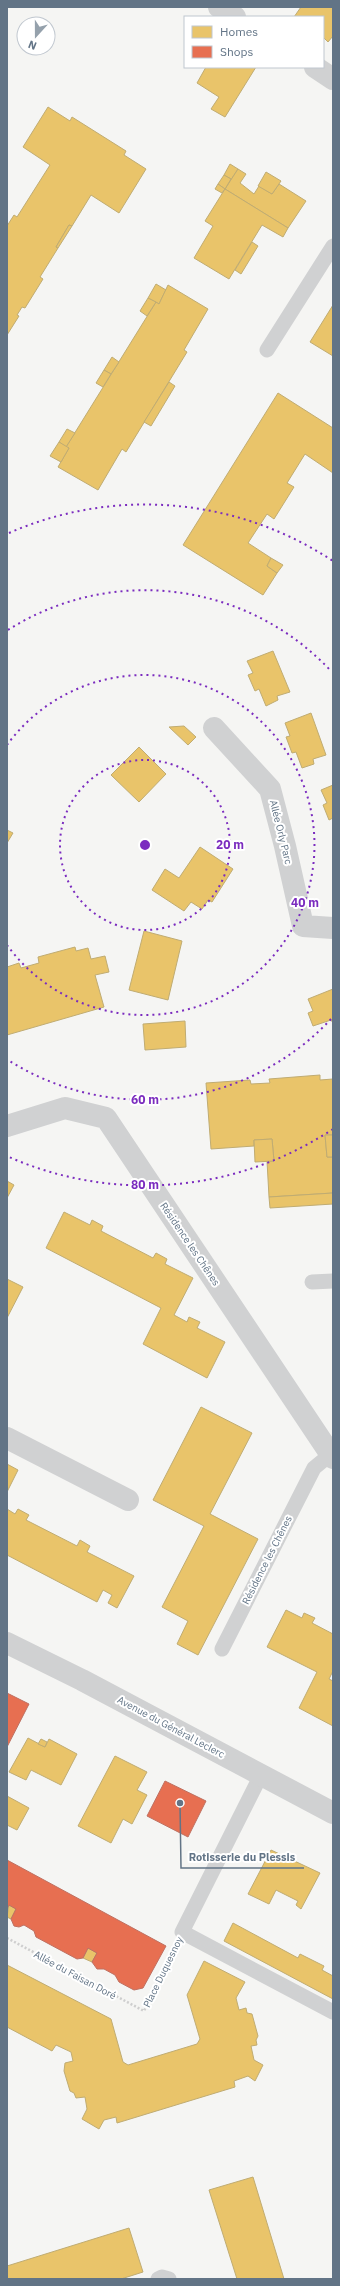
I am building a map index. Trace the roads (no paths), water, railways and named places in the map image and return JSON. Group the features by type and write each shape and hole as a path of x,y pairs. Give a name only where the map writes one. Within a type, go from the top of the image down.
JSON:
{"street":[{"path":"219,7 233,16"},
{"path":"316,68 333,79"},
{"name":"Allée Orly Parc","path":"214,728 270,789 285,846 303,926 333,928"},
{"name":"Résidence les Chênes","path":"7,1126 65,1108 106,1118 332,1456"},
{"path":"7,1438 128,1500"},
{"name":"Avenue du Général Leclerc","path":"7,1643 82,1680 333,1813"}],"lane":[{"path":"267,350 333,246"},
{"path":"312,1282 333,1281"},
{"name":"Résidence les Chênes","path":"222,1649 314,1468 332,1456"},
{"path":"261,1775 182,1932 333,2012"},
{"path":"158,2279 162,2277 168,2279"}],"place":[{"name":"Rotisserie du Plessis","path":"180,1803"}]}
